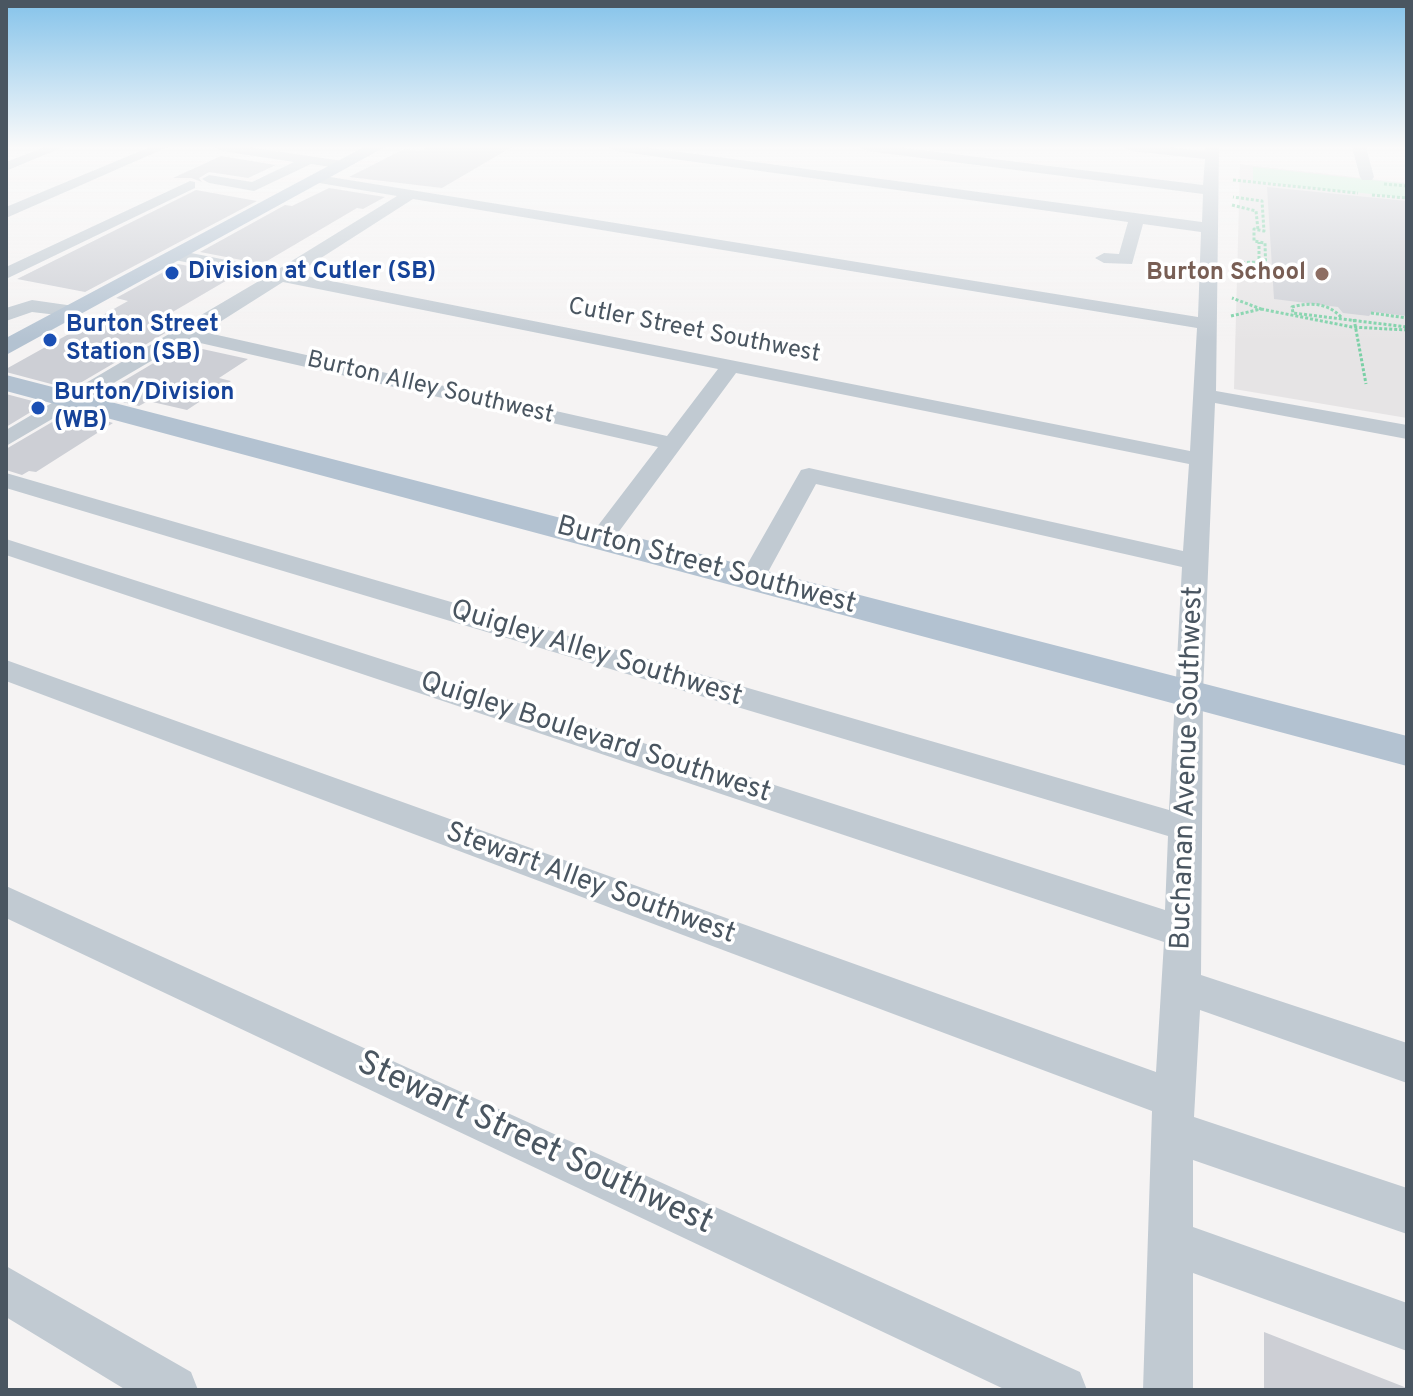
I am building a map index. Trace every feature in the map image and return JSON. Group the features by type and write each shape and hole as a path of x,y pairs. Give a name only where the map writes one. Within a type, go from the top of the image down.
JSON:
{"main road":[{"path":"6,348 257,212"},
{"name":"Burton Street Southwest","path":"6,383 1407,751"}],"street":[{"path":"6,274 138,212"},
{"path":"6,439 178,335 187,334 382,212"},
{"path":"522,212 1205,324"},
{"path":"1094,212 1208,228"},
{"name":"Buchanan Avenue Southwest","path":"1168,1390 1173,1115 1182,986 1188,693 1205,395 1209,212"},
{"path":"1104,258 1126,260 1137,218"},
{"name":"Cutler Street Southwest","path":"176,255 1202,460"},
{"path":"6,315 26,305 38,304 74,311"},
{"name":"Burton Alley Southwest","path":"187,334 673,444"},
{"path":"600,540 731,366"},
{"path":"1205,395 1407,432"},
{"path":"752,579 809,475 1196,562"},
{"name":"Quigley Alley Southwest","path":"6,480 1185,828"},
{"name":"Quigley Boulevard Southwest","path":"6,547 1183,932"},
{"name":"Stewart Alley Southwest","path":"6,670 1173,1115 1407,1211"},
{"name":"Stewart Street Southwest","path":"6,901 1062,1390"},
{"path":"1182,986 1407,1063"},
{"path":"1170,1242 1407,1327"},
{"path":"6,1290 173,1390"}],"path":[{"path":"1256,212 1258,230"},
{"path":"1232,273 1266,277 1265,243 1254,241 1254,229 1264,231 1263,212"},
{"path":"1232,263 1259,262 1259,242"},
{"path":"1232,298 1261,309 1364,318 1407,328"},
{"path":"1293,313 1292,307 1301,304 1334,308 1341,317"},
{"path":"1231,316 1261,309"},
{"path":"1293,313 1355,327 1407,328"},
{"path":"1371,313 1407,318"},
{"path":"1354,319 1366,384"}],"shaded area":[{"name":"Burton School","path":"1239,212 1407,212 1407,418 1234,389"}],"building":[{"path":"151,212 236,212 85,292 17,279"},
{"path":"272,212 350,212 267,261 257,263 200,252"},
{"path":"1269,212 1407,212 1407,316 1343,313 1338,307 1274,299"},
{"path":"178,264 236,275 164,317 184,322 70,389 6,372 6,369 128,301 116,298"},
{"path":"184,345 248,359 219,378 231,381 187,410 148,401 139,406 98,396"},
{"path":"6,394 44,404 6,427"},
{"path":"71,411 113,423 36,472 29,471 22,475 6,470 6,449"},
{"path":"1264,1332 1407,1388 1407,1390 1264,1390"}],"place":[{"name":"Division at Cutler (SB)","path":"172,273"},
{"name":"Burton School","path":"1322,274"},
{"name":"Burton Street Station (SB)","path":"50,340"},
{"name":"Burton/Division (WB)","path":"38,408"}]}
